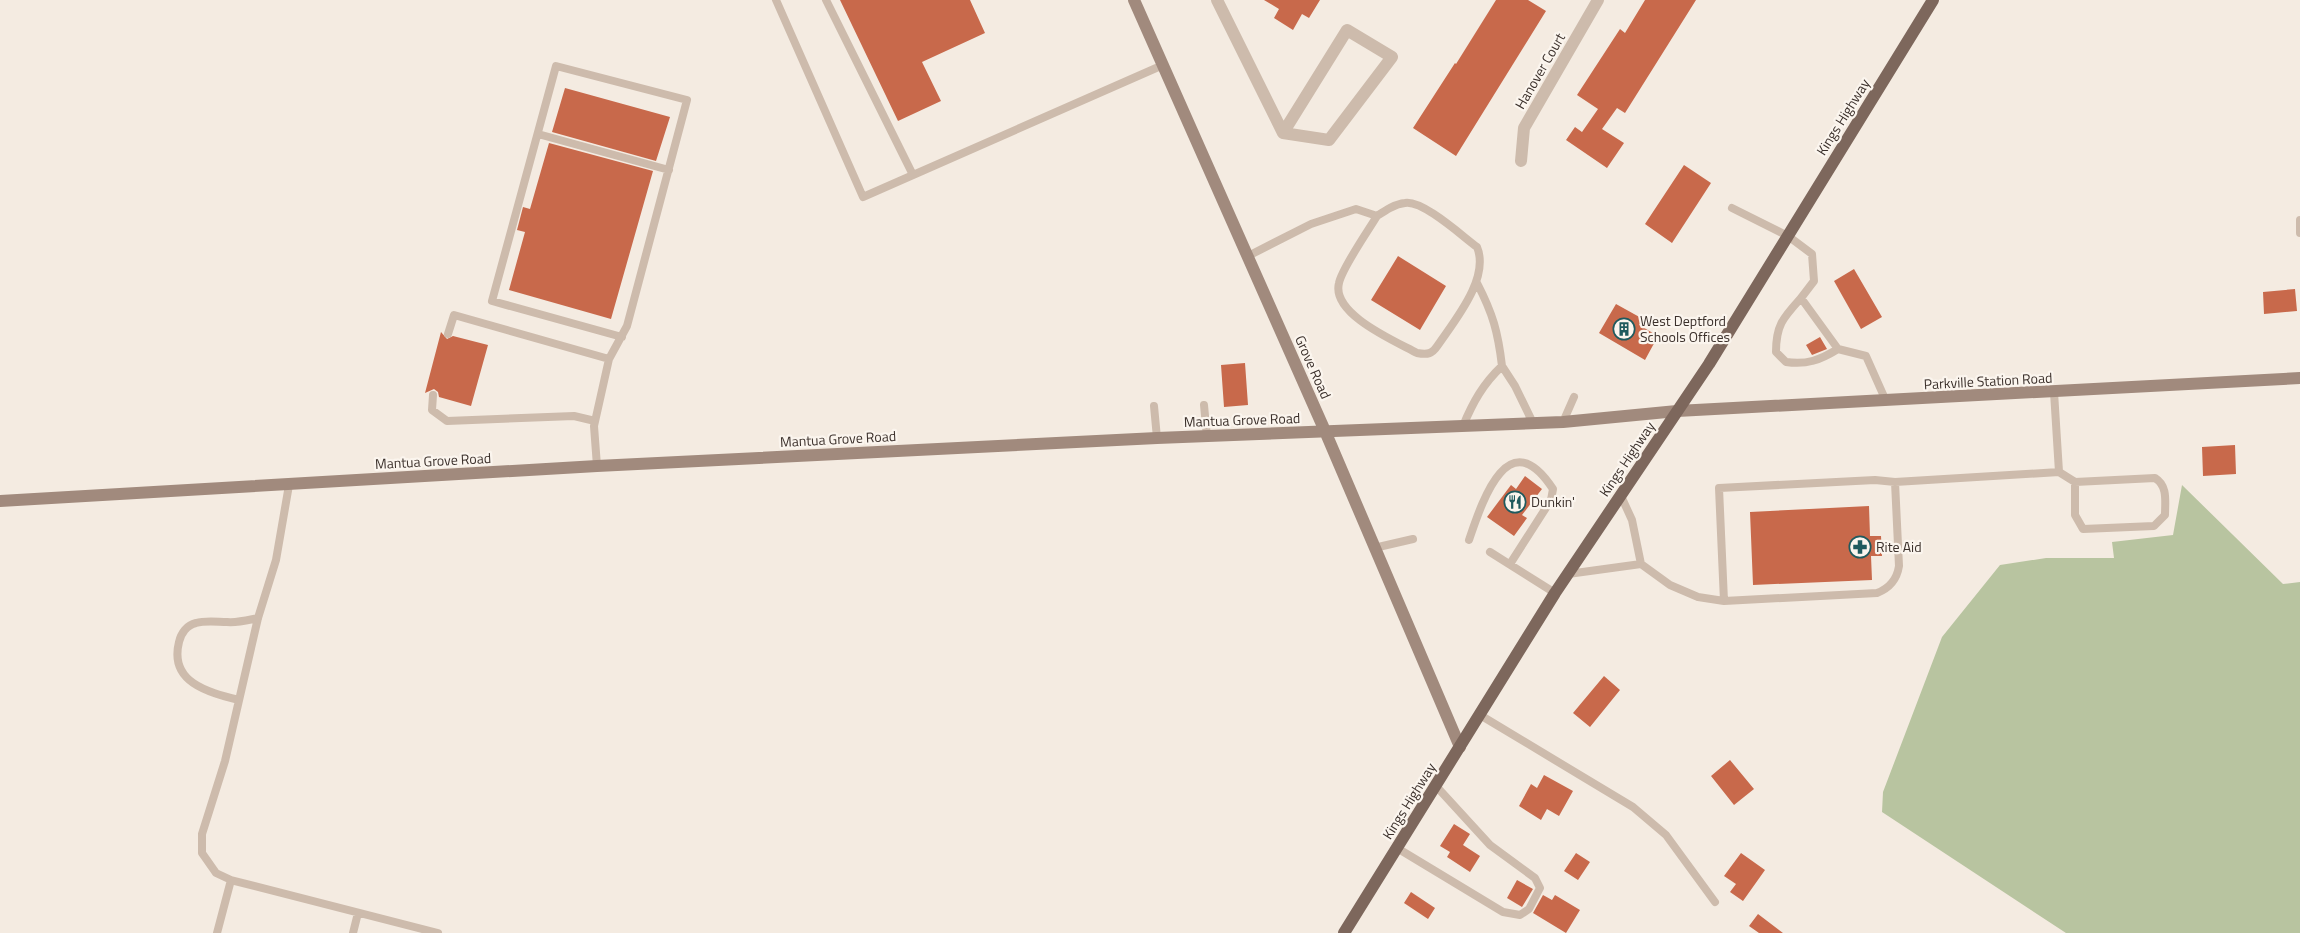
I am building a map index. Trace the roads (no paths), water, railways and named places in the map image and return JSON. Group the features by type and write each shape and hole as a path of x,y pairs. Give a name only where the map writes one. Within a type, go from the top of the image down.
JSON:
{"main road":[{"name":"Grove Road","path":"1134,0 1325,431 1460,747"},
{"name":"Kings Highway","path":"1344,933 1555,593 1710,364 1933,0"},
{"name":"Parkville Station Road","path":"1677,411 1886,402 2300,378"},
{"name":"Mantua Grove Road","path":"0,501 597,466 1157,438 1563,422 1677,411"}],"street":[{"path":"1216,0 1283,133"},
{"name":"Hanover Court","path":"1520,162 1524,128 1598,0"},
{"path":"1347,30 1392,57 1329,140 1283,133 1347,30"}],"lane":[{"path":"776,0 863,197 1163,65"},
{"path":"826,0 913,175"},
{"path":"597,466 595,421 609,359 622,337 627,326 687,100 556,66 492,302 622,337"},
{"path":"538,134 669,170"},
{"path":"1407,202 1421,205 1477,247 1481,256 1481,269 1477,283 1433,352 1417,354 1356,318 1339,297 1339,283 1377,216 1392,207 1407,202"},
{"path":"1732,208 1788,236 1812,254 1814,281 1787,313 1776,332 1776,352 1786,362 1800,364 1814,362 1838,349"},
{"path":"1248,256 1311,224 1356,209 1377,216"},
{"path":"2300,220 2300,234"},
{"path":"1477,283 1489,306 1498,334 1502,366 1515,386 1533,423"},
{"path":"1801,298 1838,349 1866,356 1886,402"},
{"path":"448,334 454,315 609,359"},
{"path":"1463,426 1474,398 1502,366"},
{"path":"2054,392 2059,472"},
{"path":"433,395 432,410 447,421 574,416 595,421"},
{"path":"1563,422 1574,397"},
{"path":"1204,405 1207,437"},
{"path":"1154,406 1157,438"},
{"path":"1469,540 1484,498 1502,470 1509,464 1523,464 1533,468 1545,477 1553,488 1551,500 1510,564"},
{"path":"1724,601 1719,488 1875,480 1895,482 2059,472 2075,482 2155,478 2161,482 2165,489 2165,515 2154,526 2083,529 2075,515 2075,482"},
{"path":"1621,496 1632,520 1641,564 1670,585 1698,597 1724,601 1877,593 1892,583 1897,574 1899,563 1895,482"},
{"path":"289,484 276,560 258,618 225,761 202,834 202,853 216,873 231,880 438,933"},
{"path":"1374,548 1413,539"},
{"path":"1490,552 1555,593"},
{"path":"1568,574 1641,564"},
{"path":"239,700 216,693 186,679 178,666 177,651 181,633 196,623 234,622 258,618"},
{"path":"1480,714 1633,807 1666,835 1715,902"},
{"path":"1397,848 1502,912 1520,915 1529,909 1540,888 1535,878 1490,845 1436,786"},
{"path":"217,933 231,880"},
{"path":"353,933 358,913"}],"place":[{"name":"West Deptford Schools Offices","path":"1624,329"},
{"name":"Dunkin'","path":"1515,502"},
{"name":"Rite Aid","path":"1860,547"}]}
